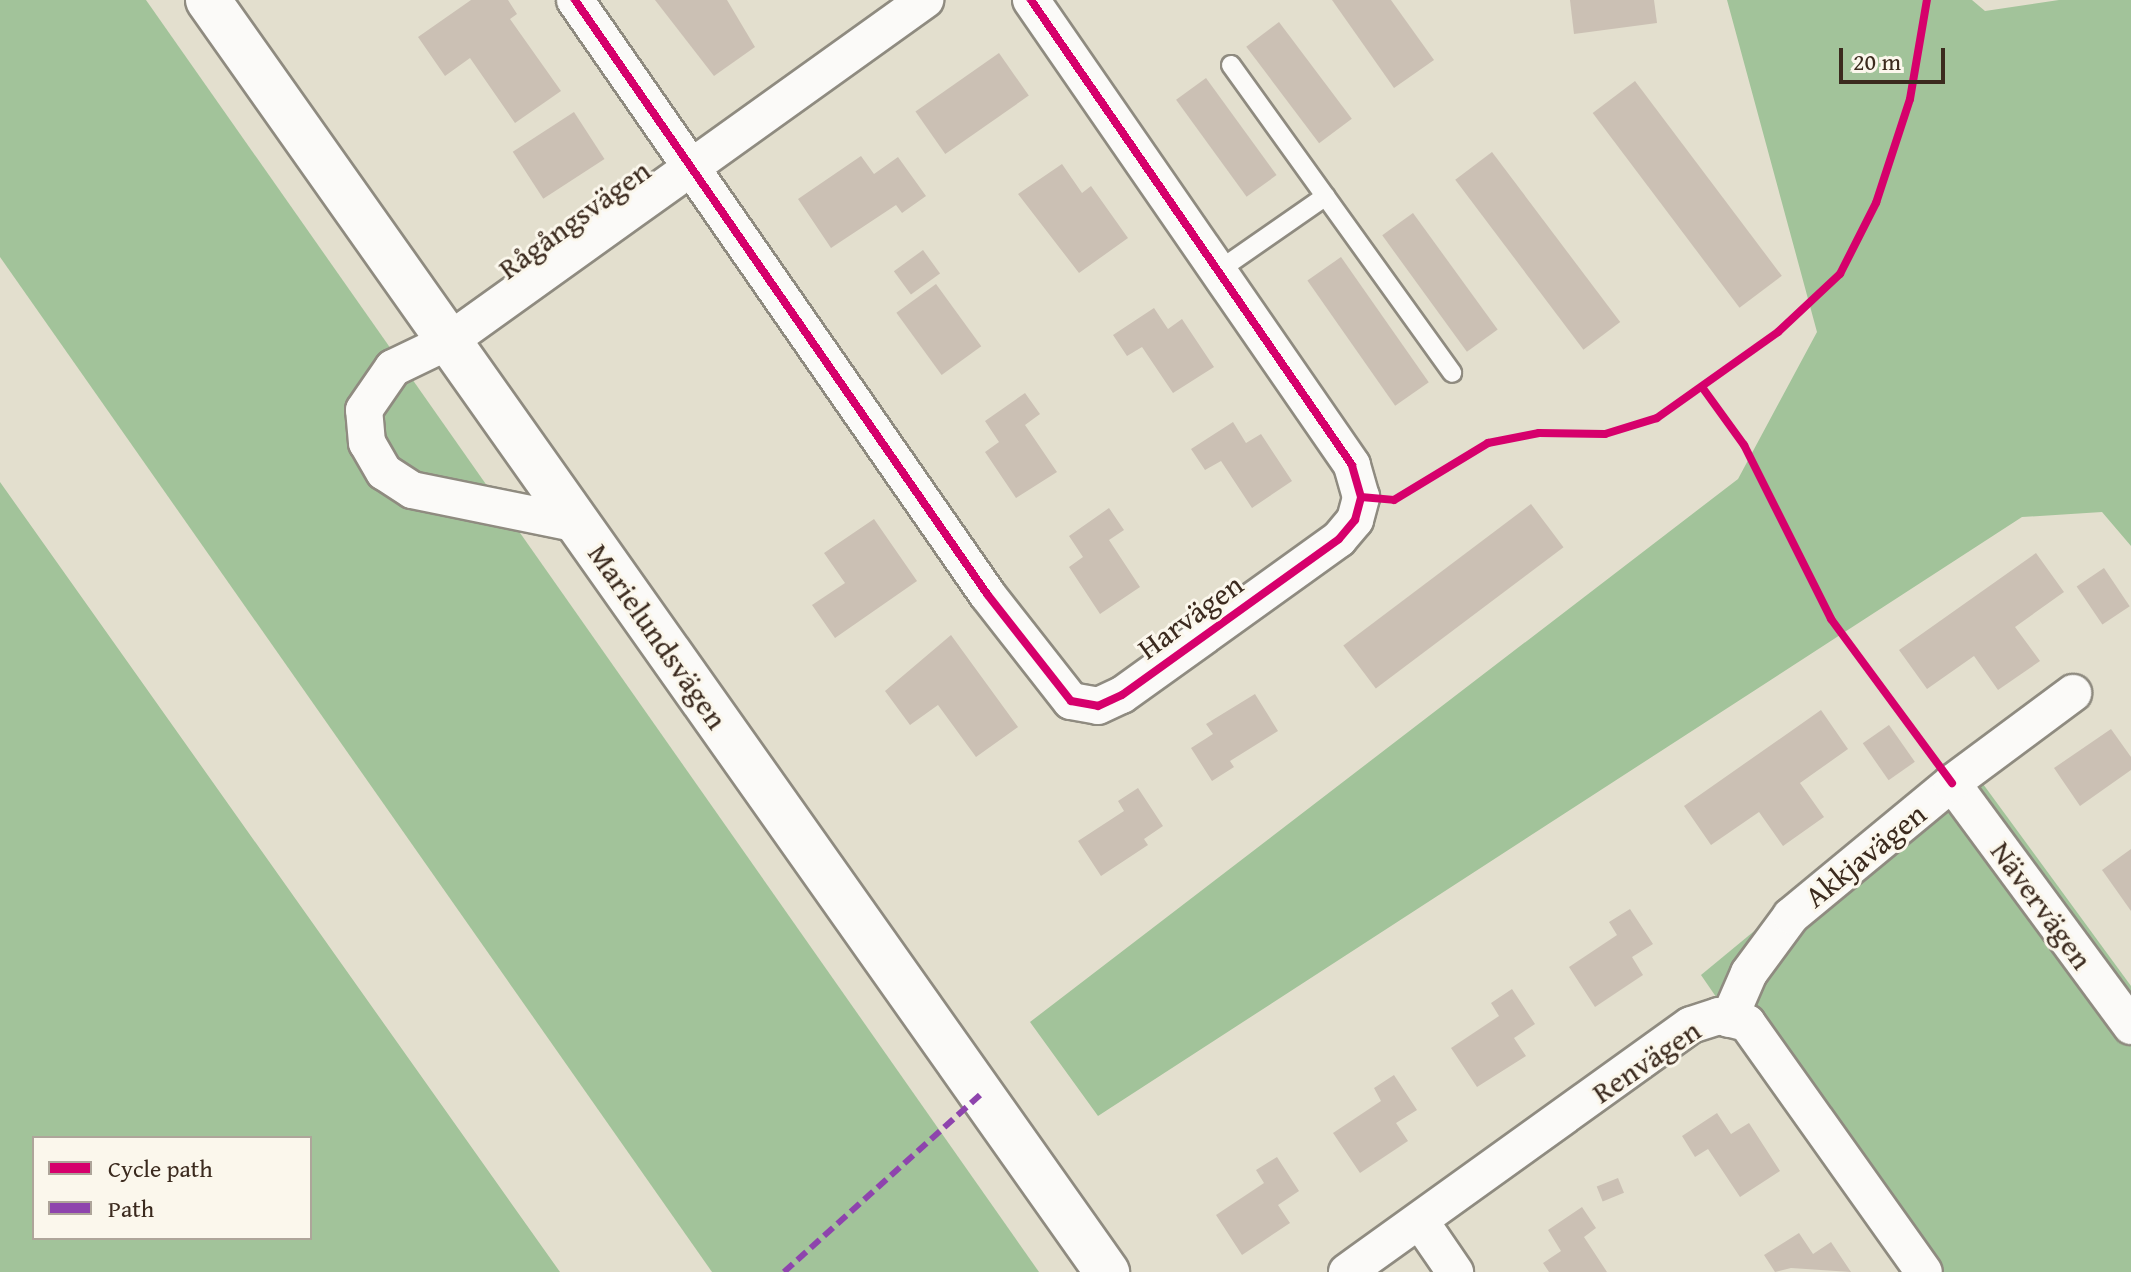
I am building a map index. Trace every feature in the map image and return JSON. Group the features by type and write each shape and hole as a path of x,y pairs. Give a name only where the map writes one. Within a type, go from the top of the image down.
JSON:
{"street":[{"name":"Marielundsvägen","path":"208,0 1107,1272"},
{"name":"Harvägen","path":"575,0 987,594 1071,701 1098,706 1122,695 1339,539 1355,520 1361,497 1352,465 1031,0"},
{"name":"Rågångsvägen","path":"579,524 412,490 384,472 367,443 364,410 393,368 449,341 690,165 925,0"},
{"name":"Akkjavägen","path":"1729,1019 1749,973 1791,916 1952,783 2073,693"},
{"name":"Nävervägen","path":"1952,783 2131,1026"},
{"name":"Renvägen","path":"1347,1272 1691,1025 1719,1016 1747,1023 1924,1272"},
{"path":"1420,1221 1455,1272"}],"lane":[{"path":"1231,65 1452,373"},
{"path":"1218,271 1326,196"}],"green space":[{"path":"0,0 146,0 1039,1272 712,1272 0,257"},
{"path":"1727,0 1972,0 1985,11 2059,0 2131,0 2131,546 2102,512 2022,517 1098,1116 1030,1022 1738,479 1817,332"},
{"path":"0,482 560,1272 0,1272"},
{"path":"1964,758 2131,986 2131,1272 1905,1272 1701,975"}],"building":[{"path":"471,0 508,0 517,14 510,19 561,91 515,123 470,58 445,76 418,37"},
{"path":"655,0 727,0 755,47 714,76"},
{"path":"1332,0 1391,0 1434,60 1394,88"},
{"path":"1570,0 1654,0 1657,23 1574,34"},
{"path":"1279,22 1352,119 1319,143 1246,47"},
{"path":"999,53 1029,96 945,154 915,112"},
{"path":"1206,78 1277,175 1247,197 1176,100"},
{"path":"1635,81 1782,276 1740,308 1593,113"},
{"path":"574,112 604,159 543,199 513,152"},
{"path":"1492,152 1620,322 1583,350 1455,180"},
{"path":"861,156 874,174 898,157 926,196 902,213 896,205 831,248 798,199"},
{"path":"1062,164 1082,193 1091,186 1128,238 1079,273 1018,194"},
{"path":"1413,213 1498,329 1467,352 1382,235"},
{"path":"923,250 940,273 911,295 894,271"},
{"path":"1341,257 1429,382 1395,406 1307,281"},
{"path":"936,284 981,346 942,375 896,313"},
{"path":"1154,308 1168,329 1182,319 1214,367 1173,393 1142,347 1127,356 1113,335"},
{"path":"1025,393 1040,414 1025,425 1057,472 1016,498 985,452 999,442 985,421"},
{"path":"1233,422 1246,443 1261,434 1292,481 1252,508 1221,461 1205,470 1191,449"},
{"path":"1531,504 1563,547 1376,689 1343,645"},
{"path":"1109,508 1124,530 1109,540 1140,587 1100,614 1069,567 1083,557 1069,536"},
{"path":"874,519 917,581 835,638 812,605 845,583 824,553"},
{"path":"2036,553 2064,592 2015,627 2040,661 1998,690 1974,656 1927,689 1899,650"},
{"path":"2104,568 2130,606 2102,625 2077,586"},
{"path":"951,635 1018,727 976,757 938,705 910,725 885,691"},
{"path":"1255,694 1278,731 1230,761 1234,767 1212,781 1191,748 1213,734 1206,724"},
{"path":"1821,710 1848,749 1800,783 1824,817 1783,846 1759,812 1711,845 1684,806"},
{"path":"1889,725 1915,762 1889,780 1863,743"},
{"path":"2111,729 2131,757 2131,770 2080,806 2054,768"},
{"path":"1138,788 1163,826 1144,839 1148,845 1101,876 1078,841 1124,811 1118,801"},
{"path":"2131,849 2131,911 2102,870"},
{"path":"1630,909 1653,944 1632,957 1643,975 1595,1007 1569,967 1617,935 1609,922"},
{"path":"1512,989 1535,1024 1514,1038 1526,1056 1477,1087 1451,1048 1499,1016 1491,1003"},
{"path":"1394,1075 1417,1110 1396,1123 1408,1141 1360,1173 1333,1133 1381,1101 1374,1088"},
{"path":"1717,1113 1731,1134 1749,1123 1780,1171 1740,1197 1708,1149 1695,1157 1682,1136"},
{"path":"1277,1157 1299,1191 1278,1205 1290,1223 1242,1255 1216,1215 1264,1183 1256,1170"},
{"path":"1618,1178 1624,1193 1603,1201 1597,1187"},
{"path":"1582,1207 1596,1228 1584,1237 1607,1272 1549,1272 1543,1263 1561,1251 1548,1230"},
{"path":"1799,1233 1813,1254 1831,1242 1851,1272 1791,1268 1775,1272 1764,1255"}],"marked path":[{"path":"784,1272 981,1094"}],"cycle path":[{"path":"575,0 987,594 1071,701 1098,706 1122,695 1339,539 1355,520 1361,497 1352,465 1031,0"},
{"path":"1361,497 1394,500 1488,443 1539,433 1605,434 1657,418 1778,332 1840,274 1876,203 1910,99 1927,0"},
{"path":"1702,387 1744,445 1831,619 1952,783"}]}
